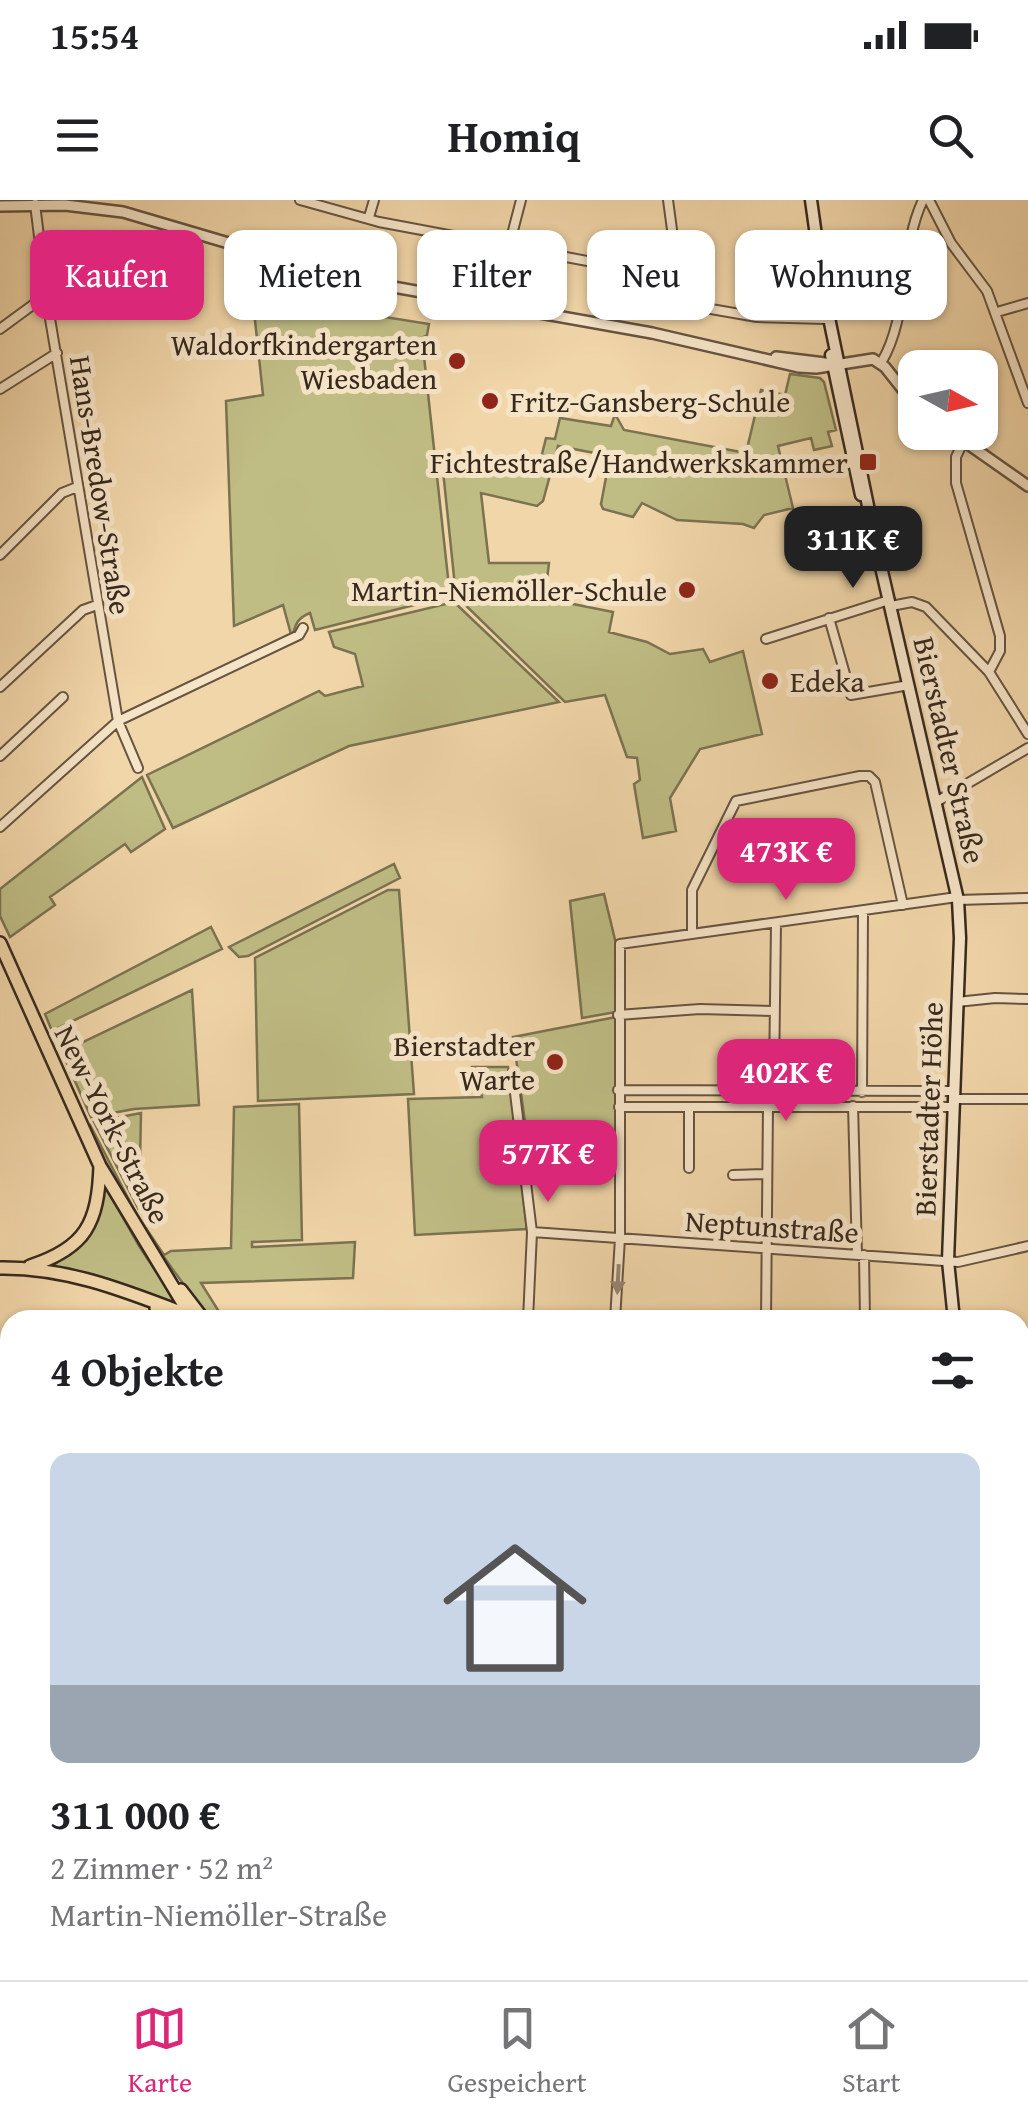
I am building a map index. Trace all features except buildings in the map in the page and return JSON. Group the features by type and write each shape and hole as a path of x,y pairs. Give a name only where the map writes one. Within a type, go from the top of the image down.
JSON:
{"main road":[{"name":"Bierstadter Straße","path":"811,200 815,230"},
{"name":"Bierstadter Straße","path":"826,320 958,898"},
{"name":"Bierstadter Straße","path":"828,320 836,363"},
{"name":"Bierstadter Höhe","path":"953,1310 948,1261 958,898"},
{"name":"New-York-Straße","path":"0,943 3,959 100,1166 142,1240 190,1310"},
{"path":"26,1268 55,1258 82,1237 97,1207 100,1166"},
{"path":"0,1268 74,1275 172,1310"},
{"path":"135,1296 158,1310"}],"street":[{"path":"300,200 422,230"},
{"path":"369,217 374,200"},
{"path":"513,230 520,200"},
{"path":"668,200 672,230"},
{"path":"926,200 950,243 987,290 1028,403"},
{"path":"881,363 888,349 910,237 926,200"},
{"path":"0,208 35,204 123,212 372,284 738,352 836,363 869,358 881,363 898,384"},
{"name":"Hans-Bredow-Straße","path":"35,204 38,230"},
{"path":"997,312 1028,303"},
{"path":"0,330 30,307"},
{"name":"Hans-Bredow-Straße","path":"51,320 118,721 138,768"},
{"path":"0,389 57,353"},
{"path":"959,450 956,483 1000,636 1000,651 989,672"},
{"path":"975,450 1028,486"},
{"path":"0,556 62,493 77,486"},
{"path":"766,639 890,603 912,602 926,607 989,672 1028,734"},
{"path":"0,688 84,610 96,605"},
{"path":"829,618 851,695 909,684"},
{"path":"0,828 118,721 299,635 303,628"},
{"path":"0,756 63,697"},
{"path":"936,802 1028,748"},
{"path":"692,934 691,894 736,800 860,776 869,776 875,782 903,905"},
{"path":"616,1310 620,944 958,898 1028,898"},
{"path":"862,1092 864,911"},
{"path":"766,1310 766,1174 776,923"},
{"path":"957,1002 1028,1000"},
{"path":"618,1014 700,1009 774,1011"},
{"path":"618,1090 862,1092 954,1099"},
{"path":"515,1092 532,1232 528,1310"},
{"path":"619,1106 852,1106 1028,1099"},
{"path":"852,1106 864,1310"},
{"path":"688,1107 689,1168"},
{"path":"732,1175 766,1174"},
{"name":"Neptunstraße","path":"532,1232 968,1262 1028,1246"}],"shaded area":[{"path":"397,319 429,324 427,335 422,338 450,596 315,630 310,613 297,622 292,638 283,605 234,626 226,401 263,395 255,320"},
{"path":"790,374 824,382 836,430 828,432 832,446 814,450 811,438 778,446 793,508 764,515 754,528 677,520 642,503 633,517 603,509 610,456 558,446 543,501 537,506 481,493 489,563 549,563 546,588 568,603 613,612 609,632 647,642 670,654 703,649 710,662 743,651 762,734 700,749 670,798 676,831 643,838 634,784 640,780 637,758 627,757 605,695 565,702 456,596 442,461 479,467 540,462 546,438 555,439 560,418 611,426 615,414 624,430 746,453 761,390 785,395"},
{"path":"454,602 559,702 349,746 173,828 147,775 319,691 325,696 363,686 355,654 334,647 329,632"},
{"path":"142,777 165,829 131,852 125,844 50,897 55,905 10,937 0,916 0,889"},
{"path":"394,864 400,878 248,956 239,957 229,947"},
{"path":"388,890 399,890 414,1094 258,1101 255,958"},
{"path":"604,894 616,944 616,1012 582,1018 570,901"},
{"path":"211,927 222,949 52,1031 45,1014"},
{"path":"192,990 199,1105 134,1109 91,1117 62,1052"},
{"path":"616,1017 616,1131 526,1129 513,1037"},
{"path":"472,1067 508,1067 527,1229 415,1235 408,1099 482,1097 481,1092 473,1092"},
{"path":"299,1104 302,1240 252,1242 252,1247 355,1242 353,1278 201,1283 218,1310 203,1310 143,1226 85,1126 90,1125 137,1215 164,1255 171,1251 231,1248 234,1107"},
{"path":"141,1113 139,1210 94,1122"},
{"path":"105,1185 181,1309 108,1279 51,1267 86,1241 98,1219"}],"place":[{"name":"Waldorfkindergarten Wiesbaden","path":"457,361"},
{"name":"Fritz-Gansberg-Schule","path":"490,401"},
{"name":"Fichtestraße/Handwerkskammer","path":"868,462"},
{"name":"Martin-Niemöller-Schule","path":"687,590"},
{"name":"Edeka","path":"770,681"},
{"name":"Bierstadter Warte","path":"555,1062"}]}
